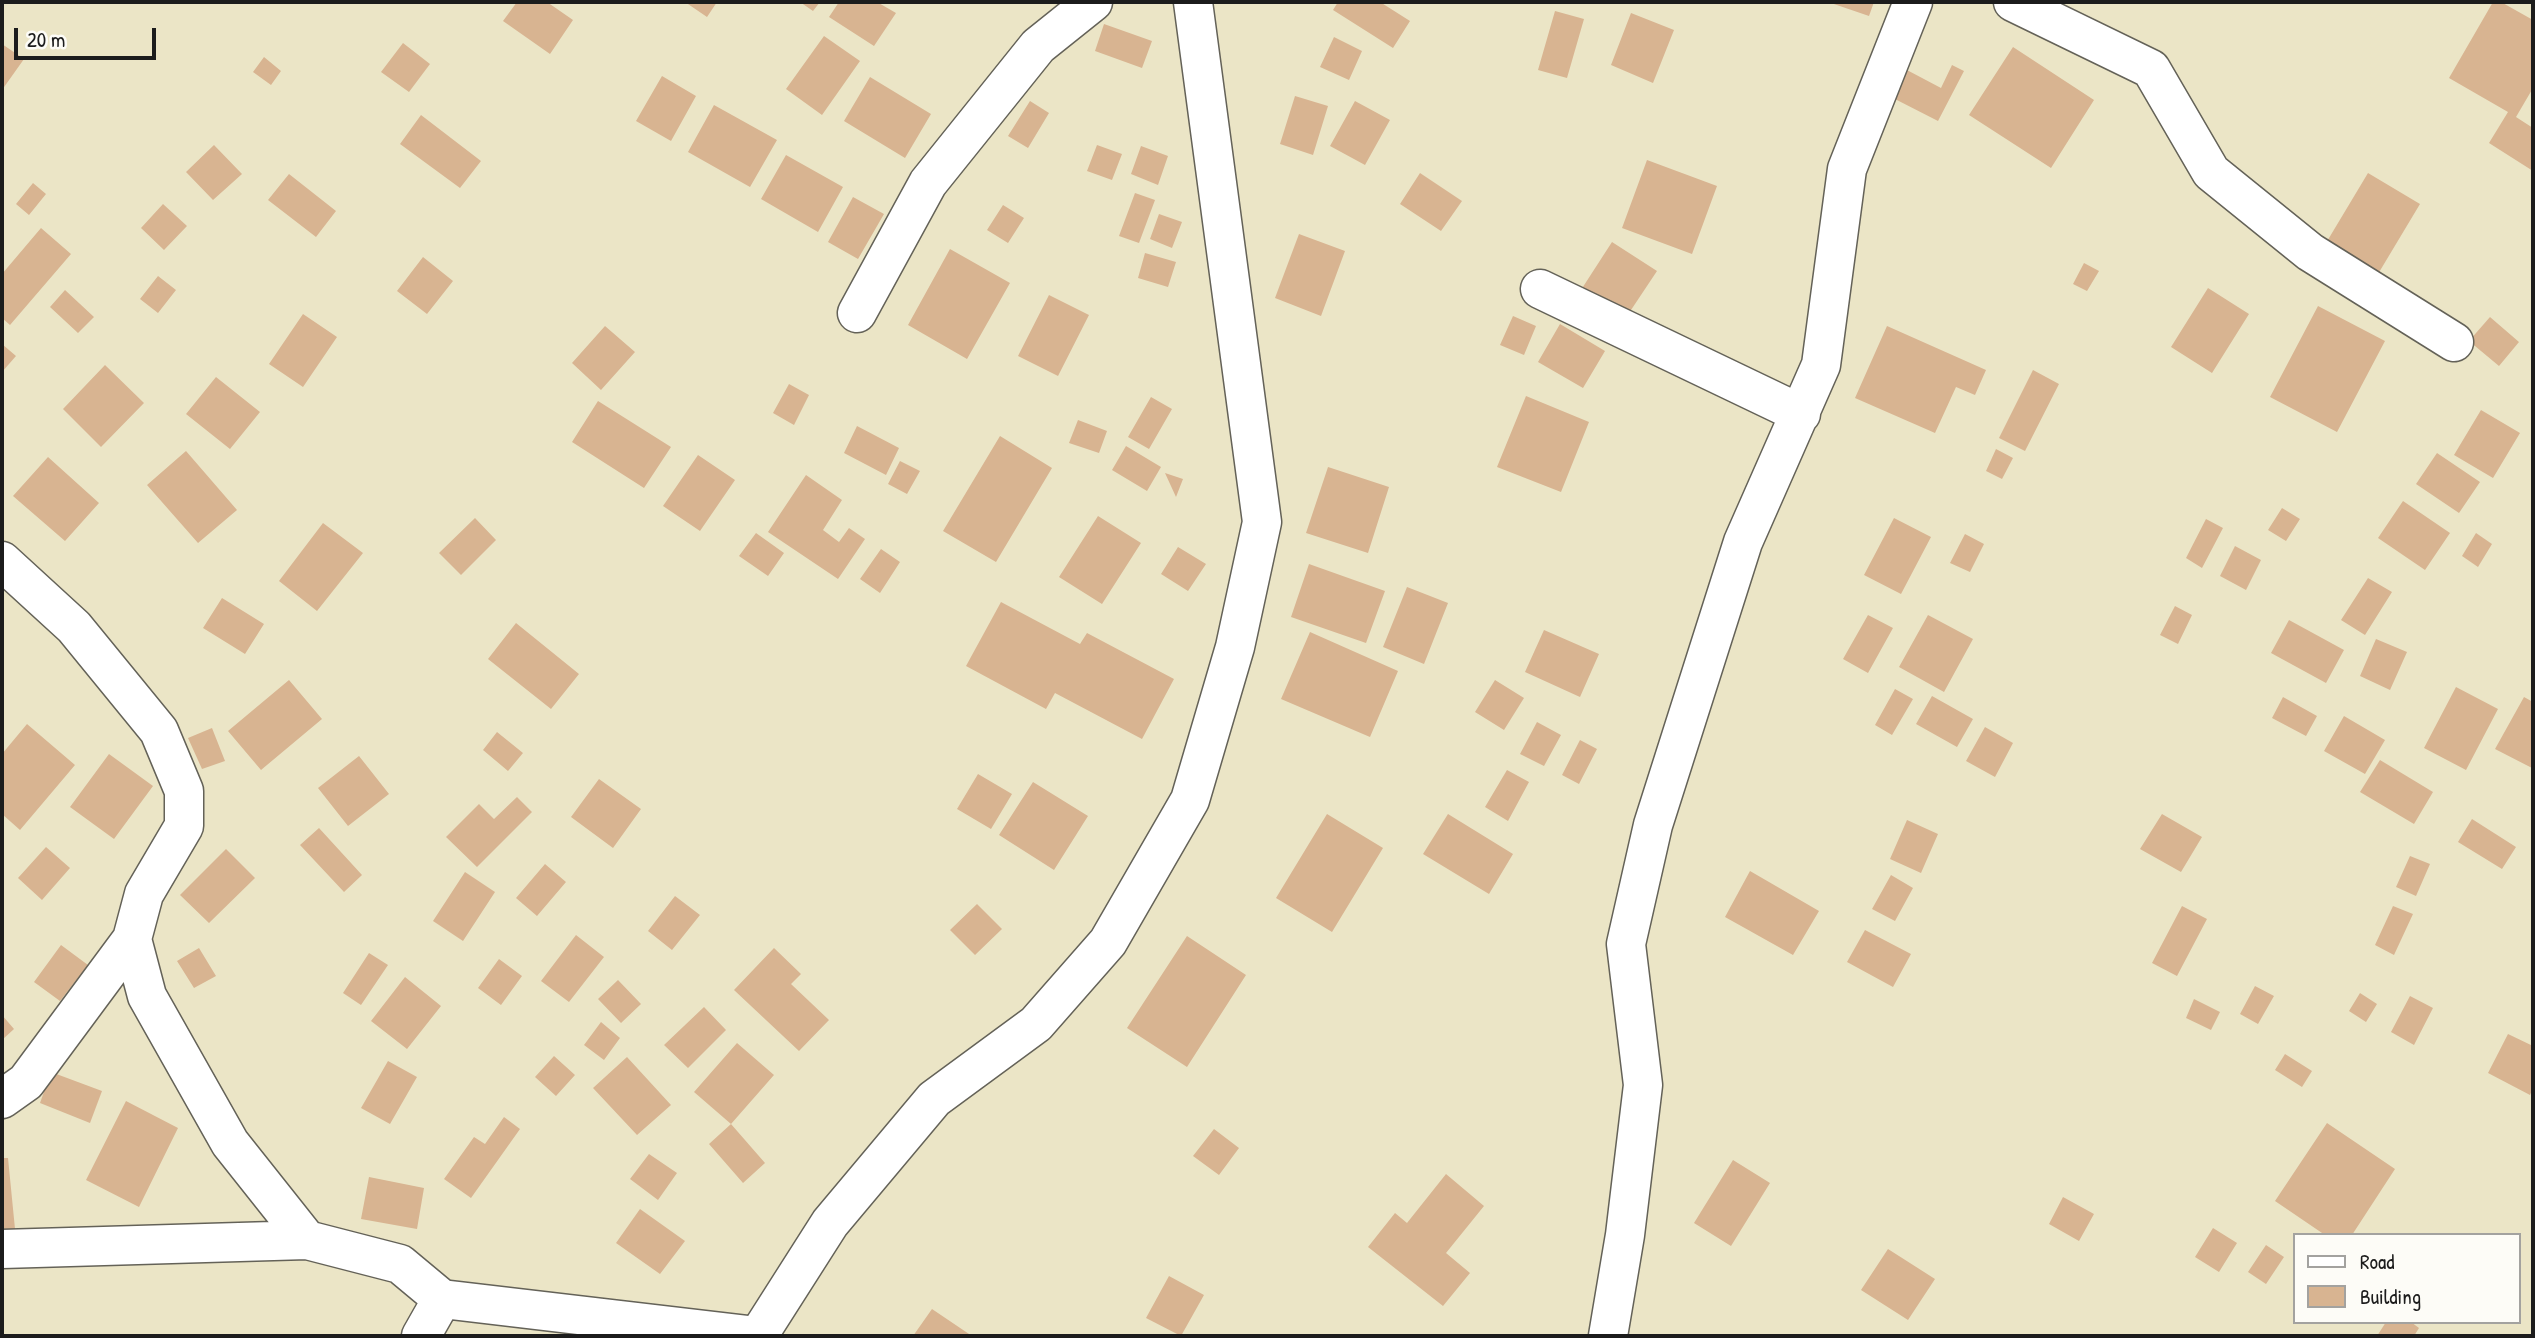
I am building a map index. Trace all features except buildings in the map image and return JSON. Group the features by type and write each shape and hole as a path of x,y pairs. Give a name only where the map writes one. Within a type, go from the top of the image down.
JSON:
{"street":[{"path":"857,313 928,183 1038,46 1093,2"},
{"path":"2,1249 307,1240 400,1264 442,1299 758,1336 830,1223 934,1099 1036,1024 1108,942 1190,800 1235,647 1262,522 1192,2"},
{"path":"1608,1336 1625,1235 1643,1085 1626,944 1653,825 1743,542 1821,365 1847,169 1913,2"},
{"path":"2013,2 2151,69 2211,172 2310,252 2454,342"},
{"path":"1540,289 1801,414"},
{"path":"2,561 74,627 159,731 184,791 184,826 144,894 132,939 26,1082 2,1099"},
{"path":"132,939 147,996 230,1143 307,1240"},
{"path":"421,1336 442,1299"}]}
